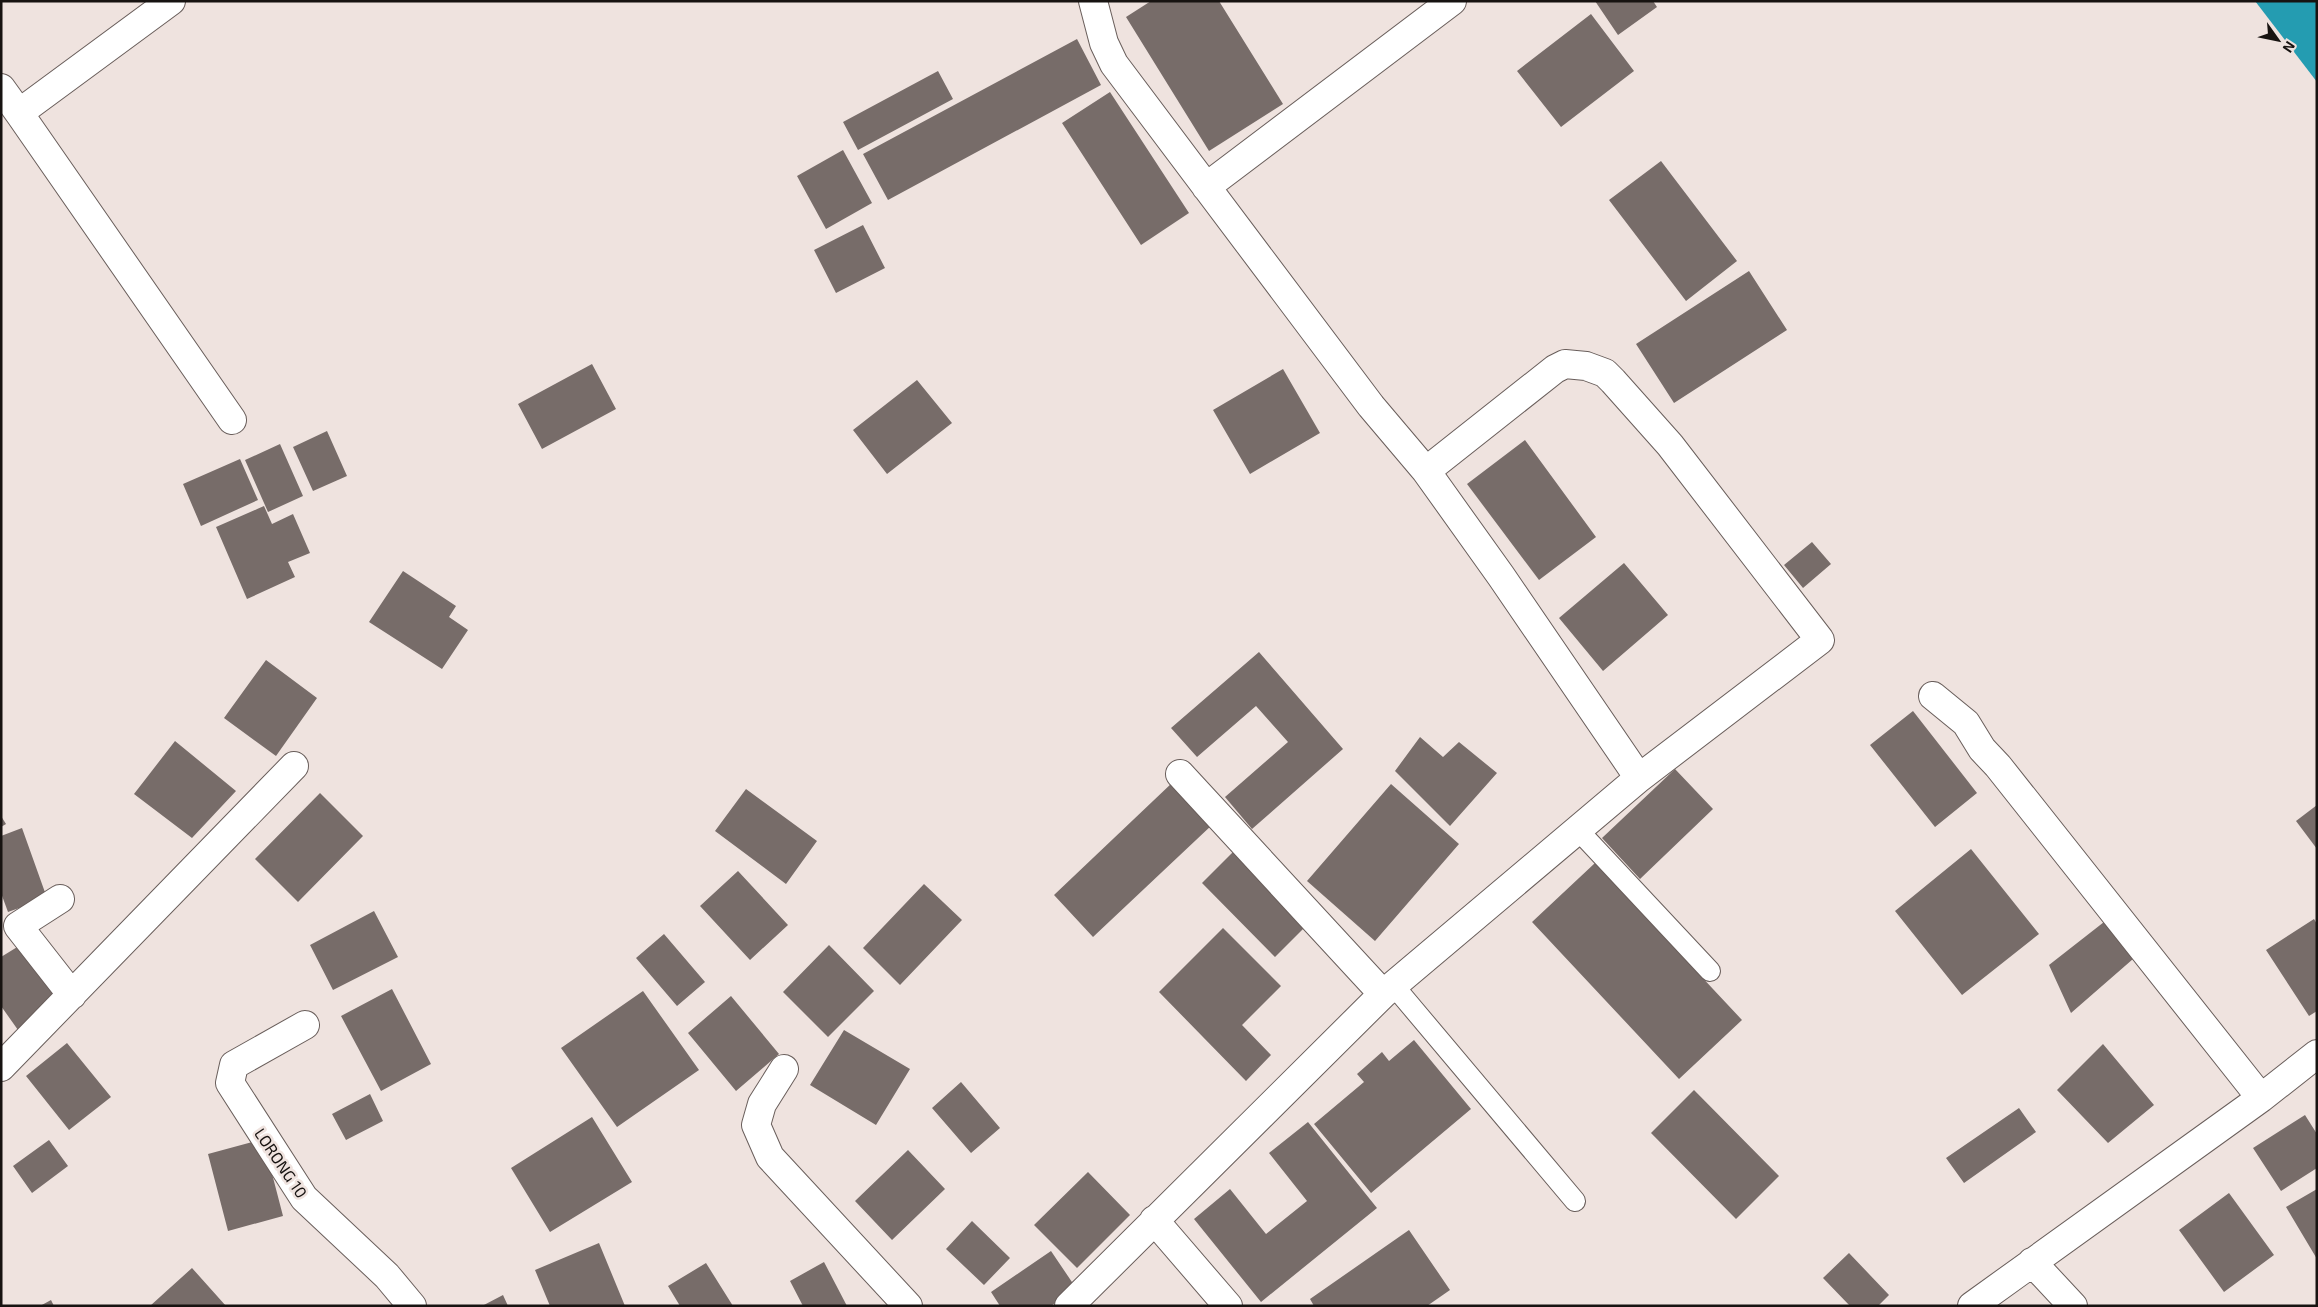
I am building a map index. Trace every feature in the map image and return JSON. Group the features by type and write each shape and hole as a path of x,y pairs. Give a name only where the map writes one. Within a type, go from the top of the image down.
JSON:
{"street":[{"path":"19,113 171,1"},
{"path":"1093,1 1104,43 1114,64 1365,398 1426,471 1501,576 1639,778"},
{"path":"1206,187 1452,1"},
{"path":"1,88 232,420"},
{"path":"1069,1306 1389,990 1639,778 1820,640 1670,445 1605,373 1576,364 1565,364 1555,369 1426,471"},
{"path":"1933,696 1966,723 1982,749 1998,766 2261,1098"},
{"path":"1,1067 294,766"},
{"path":"1180,774 1389,990"},
{"path":"60,898 18,926 72,995"},
{"name":"LORONG 10","path":"305,1025 234,1065 230,1083 304,1198 387,1276 412,1306"},
{"path":"1972,1306 2261,1098 2317,1054"},
{"path":"784,1069 762,1104 756,1125 770,1157 908,1306"},
{"path":"1154,1220 1228,1306"},
{"path":"2032,1262 2073,1306"}],"lane":[{"path":"1578,830 1710,971"},
{"path":"1389,990 1576,1201"}],"water":[{"path":"2255,1 2317,1 2317,82"}],"building":[{"path":"1151,1 1219,1 1283,104 1209,151 1126,17"},
{"path":"1595,1 1653,1 1657,7 1618,35"},
{"path":"1591,14 1634,71 1561,127 1517,71"},
{"path":"1077,39 1101,85 888,200 863,154"},
{"path":"938,71 953,99 858,150 843,122"},
{"path":"1110,92 1189,213 1141,245 1062,123"},
{"path":"843,150 872,203 826,229 797,176"},
{"path":"1661,161 1737,261 1686,301 1609,200"},
{"path":"863,225 885,268 836,293 814,250"},
{"path":"1749,271 1787,330 1674,403 1636,344"},
{"path":"592,364 616,409 542,449 518,404"},
{"path":"1283,369 1320,433 1250,474 1213,410"},
{"path":"917,380 952,423 887,474 853,430"},
{"path":"327,431 347,476 313,491 293,447"},
{"path":"1525,440 1596,537 1539,580 1467,484"},
{"path":"280,444 303,496 268,512 245,460"},
{"path":"240,459 258,500 201,526 183,484"},
{"path":"264,506 272,524 293,514 310,553 288,562 295,577 247,599 216,527"},
{"path":"1812,542 1831,564 1803,588 1784,565"},
{"path":"1624,563 1668,615 1603,671 1559,618"},
{"path":"403,571 456,606 449,617 468,630 442,669 369,622"},
{"path":"1259,652 1343,749 1252,829 1225,797 1288,742 1256,706 1197,757 1171,728"},
{"path":"266,660 317,698 276,756 224,718"},
{"path":"1913,711 1977,793 1935,827 1870,745"},
{"path":"1420,737 1443,757 1459,742 1497,773 1450,826 1395,771"},
{"path":"175,741 236,791 192,838 134,794"},
{"path":"1675,769 1713,809 1640,879 1602,838"},
{"path":"1173,782 1213,824 1093,937 1054,895"},
{"path":"1391,784 1459,844 1375,941 1307,881"},
{"path":"746,789 817,841 786,884 715,831"},
{"path":"320,793 363,836 298,902 255,859"},
{"path":"2317,805 2317,849 2296,821"},
{"path":"1,816 6,824 1,827"},
{"path":"22,828 47,898 8,912 1,893 1,836"},
{"path":"1236,849 1309,923 1275,957 1202,883"},
{"path":"1971,849 2039,934 1962,995 1895,911"},
{"path":"1595,863 1742,1020 1679,1079 1532,922"},
{"path":"738,871 788,925 750,960 700,906"},
{"path":"924,884 962,920 900,985 863,948"},
{"path":"374,911 398,957 333,990 310,945"},
{"path":"2314,919 2317,924 2317,1011 2309,1016 2266,950"},
{"path":"2104,922 2133,959 2071,1013 2049,965"},
{"path":"1223,928 1281,986 1242,1025 1271,1055 1246,1081 1159,992"},
{"path":"664,934 705,982 677,1006 636,958"},
{"path":"27,941 65,998 18,1030 1,1006 1,957"},
{"path":"829,945 874,991 828,1037 783,992"},
{"path":"392,989 431,1064 381,1091 341,1016"},
{"path":"643,991 699,1070 617,1127 561,1048"},
{"path":"731,996 779,1054 736,1091 688,1033"},
{"path":"844,1030 910,1069 876,1125 810,1085"},
{"path":"1414,1040 1471,1109 1371,1193 1314,1124 1364,1082 1357,1074 1382,1052 1389,1061"},
{"path":"67,1043 111,1097 69,1130 26,1076"},
{"path":"2103,1044 2154,1105 2108,1143 2057,1090"},
{"path":"961,1082 1000,1128 971,1153 932,1108"},
{"path":"1694,1090 1779,1176 1736,1219 1651,1133"},
{"path":"370,1094 383,1121 346,1140 332,1114"},
{"path":"2019,1108 2036,1132 1964,1183 1946,1158"},
{"path":"2305,1115 2317,1134 2317,1168 2281,1191 2253,1148"},
{"path":"592,1117 632,1182 550,1232 511,1168"},
{"path":"1308,1122 1377,1208 1261,1302 1194,1219 1230,1189 1266,1234 1307,1201 1269,1153"},
{"path":"263,1139 283,1216 228,1231 208,1154"},
{"path":"49,1140 68,1166 32,1193 13,1166"},
{"path":"908,1150 945,1189 892,1240 855,1201"},
{"path":"1088,1172 1130,1215 1077,1268 1034,1225"},
{"path":"2317,1189 2317,1259 2286,1207"},
{"path":"2229,1193 2274,1255 2224,1292 2179,1230"},
{"path":"972,1221 1010,1258 984,1285 946,1249"},
{"path":"1409,1230 1450,1290 1427,1306 1314,1306 1310,1299"},
{"path":"599,1243 625,1306 550,1306 535,1270"},
{"path":"1051,1251 1076,1288 1051,1306 1000,1306 991,1292"},
{"path":"1849,1253 1889,1295 1878,1306 1850,1306 1823,1278"},
{"path":"824,1262 847,1306 803,1306 790,1281"},
{"path":"706,1263 733,1306 680,1306 668,1286"},
{"path":"192,1268 226,1306 150,1306"},
{"path":"503,1295 508,1306 482,1306"},
{"path":"51,1300 54,1306 40,1306"}]}
